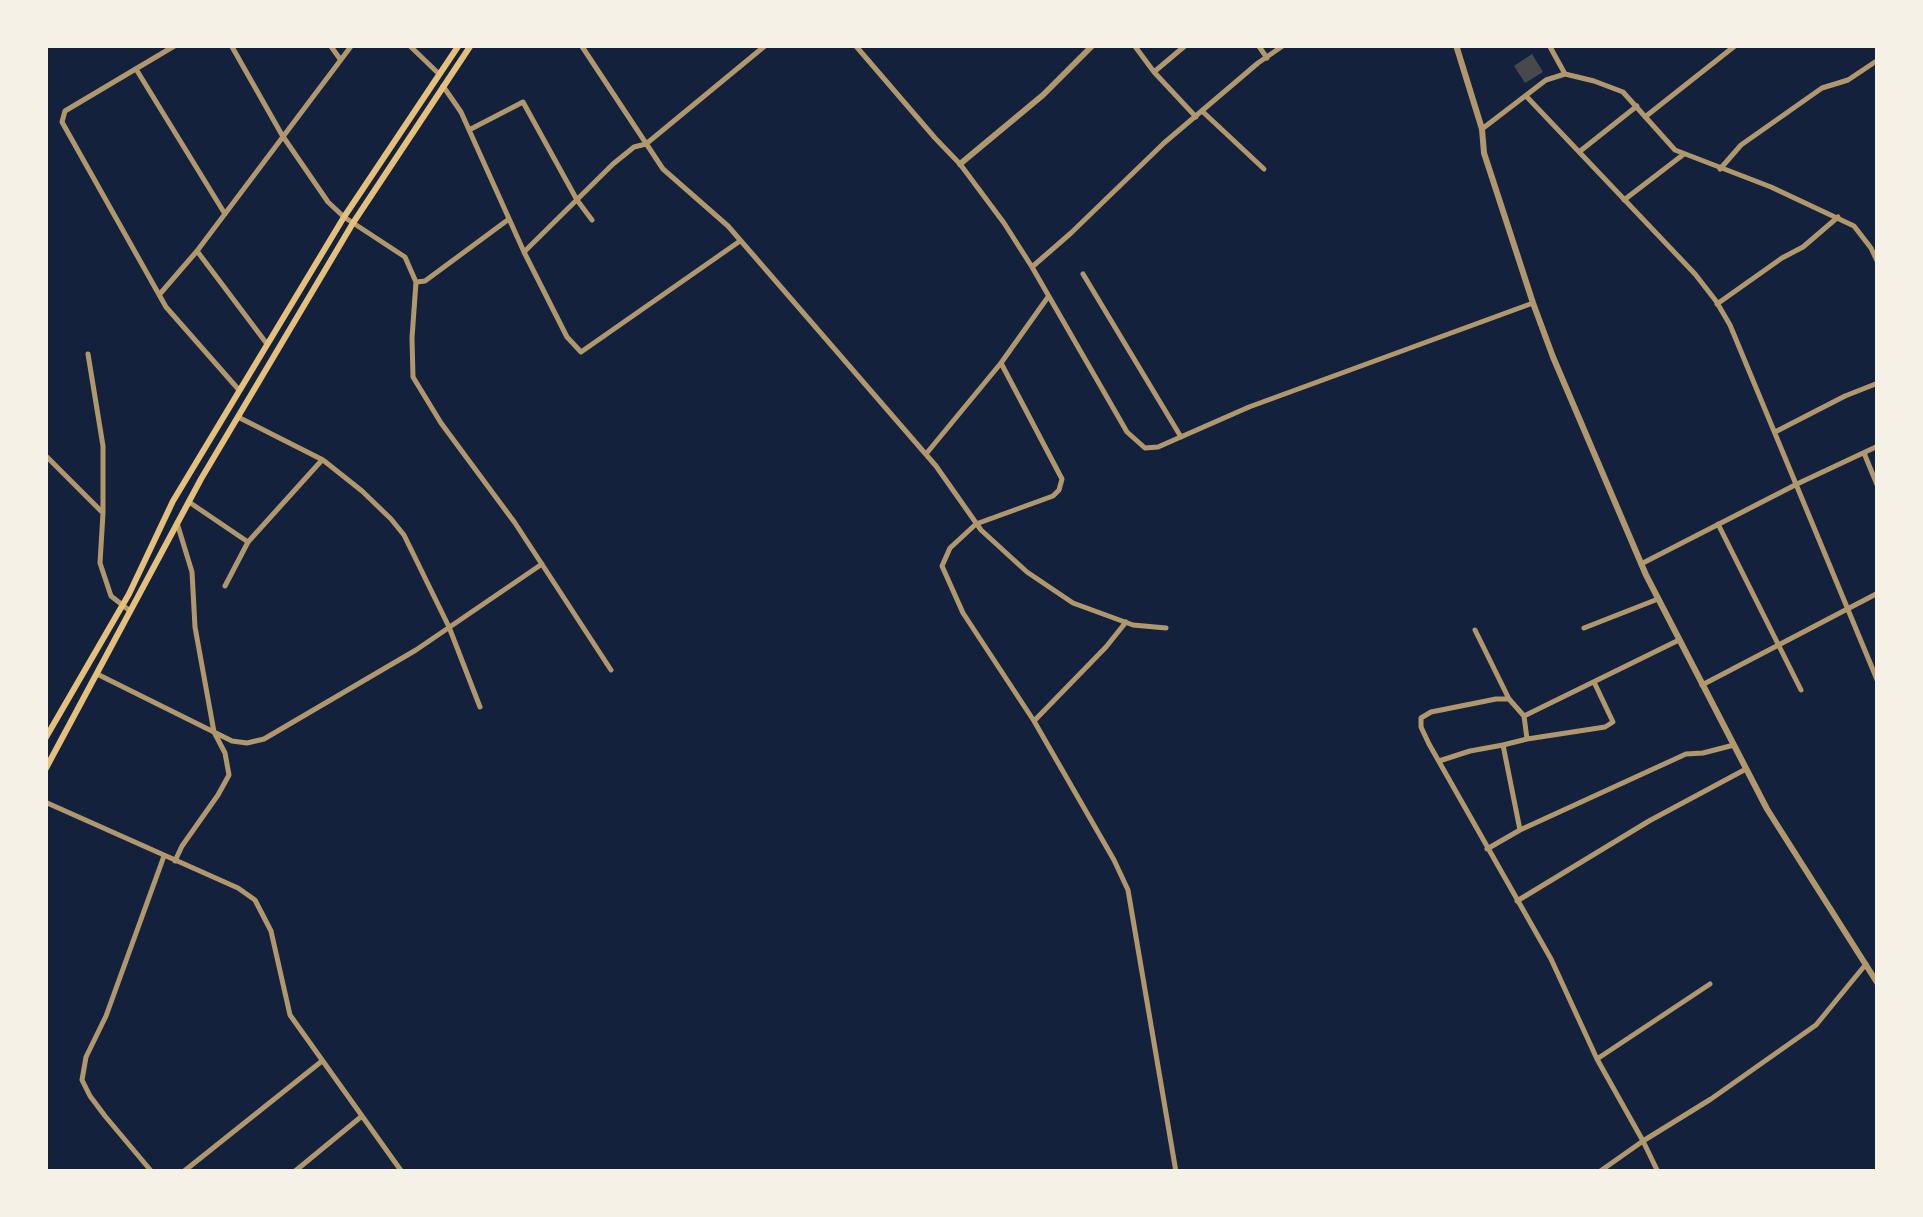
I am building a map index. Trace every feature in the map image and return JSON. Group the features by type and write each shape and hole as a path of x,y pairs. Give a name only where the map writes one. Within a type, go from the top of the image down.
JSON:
{"main road":[{"path":"45,739 123,605 173,501 344,217 459,45"},
{"path":"45,770 188,502 354,223 471,45"}],"street":[{"path":"176,45 65,111 62,122 159,295 240,390"},
{"path":"230,45 318,190 344,217 406,257 416,282 413,376 440,423 515,523 611,670"},
{"path":"330,45 340,60"},
{"path":"159,295 198,251 352,45"},
{"path":"409,45 440,74"},
{"path":"581,45 663,169 728,226 926,454 976,524 1027,572 1073,603 1126,622 1166,628"},
{"path":"524,252 623,156 646,144 766,45"},
{"path":"856,45 960,164 1004,223 1128,432 1145,448 1158,447 1249,407 1533,303"},
{"path":"960,164 1043,95 1093,45"},
{"path":"1134,45 1196,116"},
{"path":"1154,72 1186,45"},
{"path":"1258,45 1267,58"},
{"path":"1032,267 1196,116 1284,45"},
{"path":"1456,45 1482,129 1484,153 1533,303 1641,564 1767,809 1878,984"},
{"path":"1549,45 1565,74"},
{"path":"1645,117 1736,45"},
{"path":"1720,169 1741,144 1822,88 1848,80 1878,60"},
{"path":"136,69 225,214"},
{"path":"1482,129 1546,80 1565,74 1594,81 1623,92 1675,150 1771,187 1854,226 1878,263"},
{"path":"443,86 461,112 567,337 581,352 740,241"},
{"path":"1526,96 1695,274 1718,304 1878,682"},
{"path":"469,130 523,102 592,220"},
{"path":"1579,152 1637,106"},
{"path":"1202,111 1264,169"},
{"path":"1624,200 1684,154"},
{"path":"1718,304 1803,247 1838,217"},
{"path":"416,282 425,280 509,219"},
{"path":"198,251 268,344"},
{"path":"1082,274 1180,437"},
{"path":"926,454 1001,364 1048,297"},
{"path":"88,354 103,446 100,563 112,596 130,611"},
{"path":"1001,364 1062,478 1059,490 1054,496 976,524 950,548 942,566 963,613 1034,721 1128,890 1176,1172"},
{"path":"1775,432 1878,383"},
{"path":"238,417 322,460 362,491 404,536 450,627 480,706"},
{"path":"1641,564 1878,446"},
{"path":"1864,453 1878,487"},
{"path":"45,456 103,513"},
{"path":"225,586 248,542 322,460"},
{"path":"188,502 248,542"},
{"path":"175,861 228,775 225,753 214,732 195,627 192,572 177,523"},
{"path":"1718,524 1801,690"},
{"path":"97,674 232,741 264,739 416,650 542,564"},
{"path":"1702,684 1878,593"},
{"path":"1584,628 1658,599"},
{"path":"1034,721 1126,622"},
{"path":"1474,630 1509,698 1524,716 1527,739"},
{"path":"1524,716 1678,640"},
{"path":"1438,761 1527,739 1604,727 1613,722 1594,682"},
{"path":"1509,698 1431,712 1421,718 1421,727 1551,958 1596,1058 1658,1172"},
{"path":"1504,745 1520,830"},
{"path":"1487,849 1686,754 1734,745"},
{"path":"1517,901 1746,768"},
{"path":"45,802 238,888 255,900 271,931 290,1015 402,1172"},
{"path":"152,1172 90,1096 82,1080 86,1057 106,1016 164,856"},
{"path":"1599,1172 1816,1026 1866,964"},
{"path":"1596,1058 1710,984"},
{"path":"182,1172 322,1060"},
{"path":"294,1172 362,1116"}],"building":[{"path":"1532,54 1543,72 1525,83 1514,66"}]}
